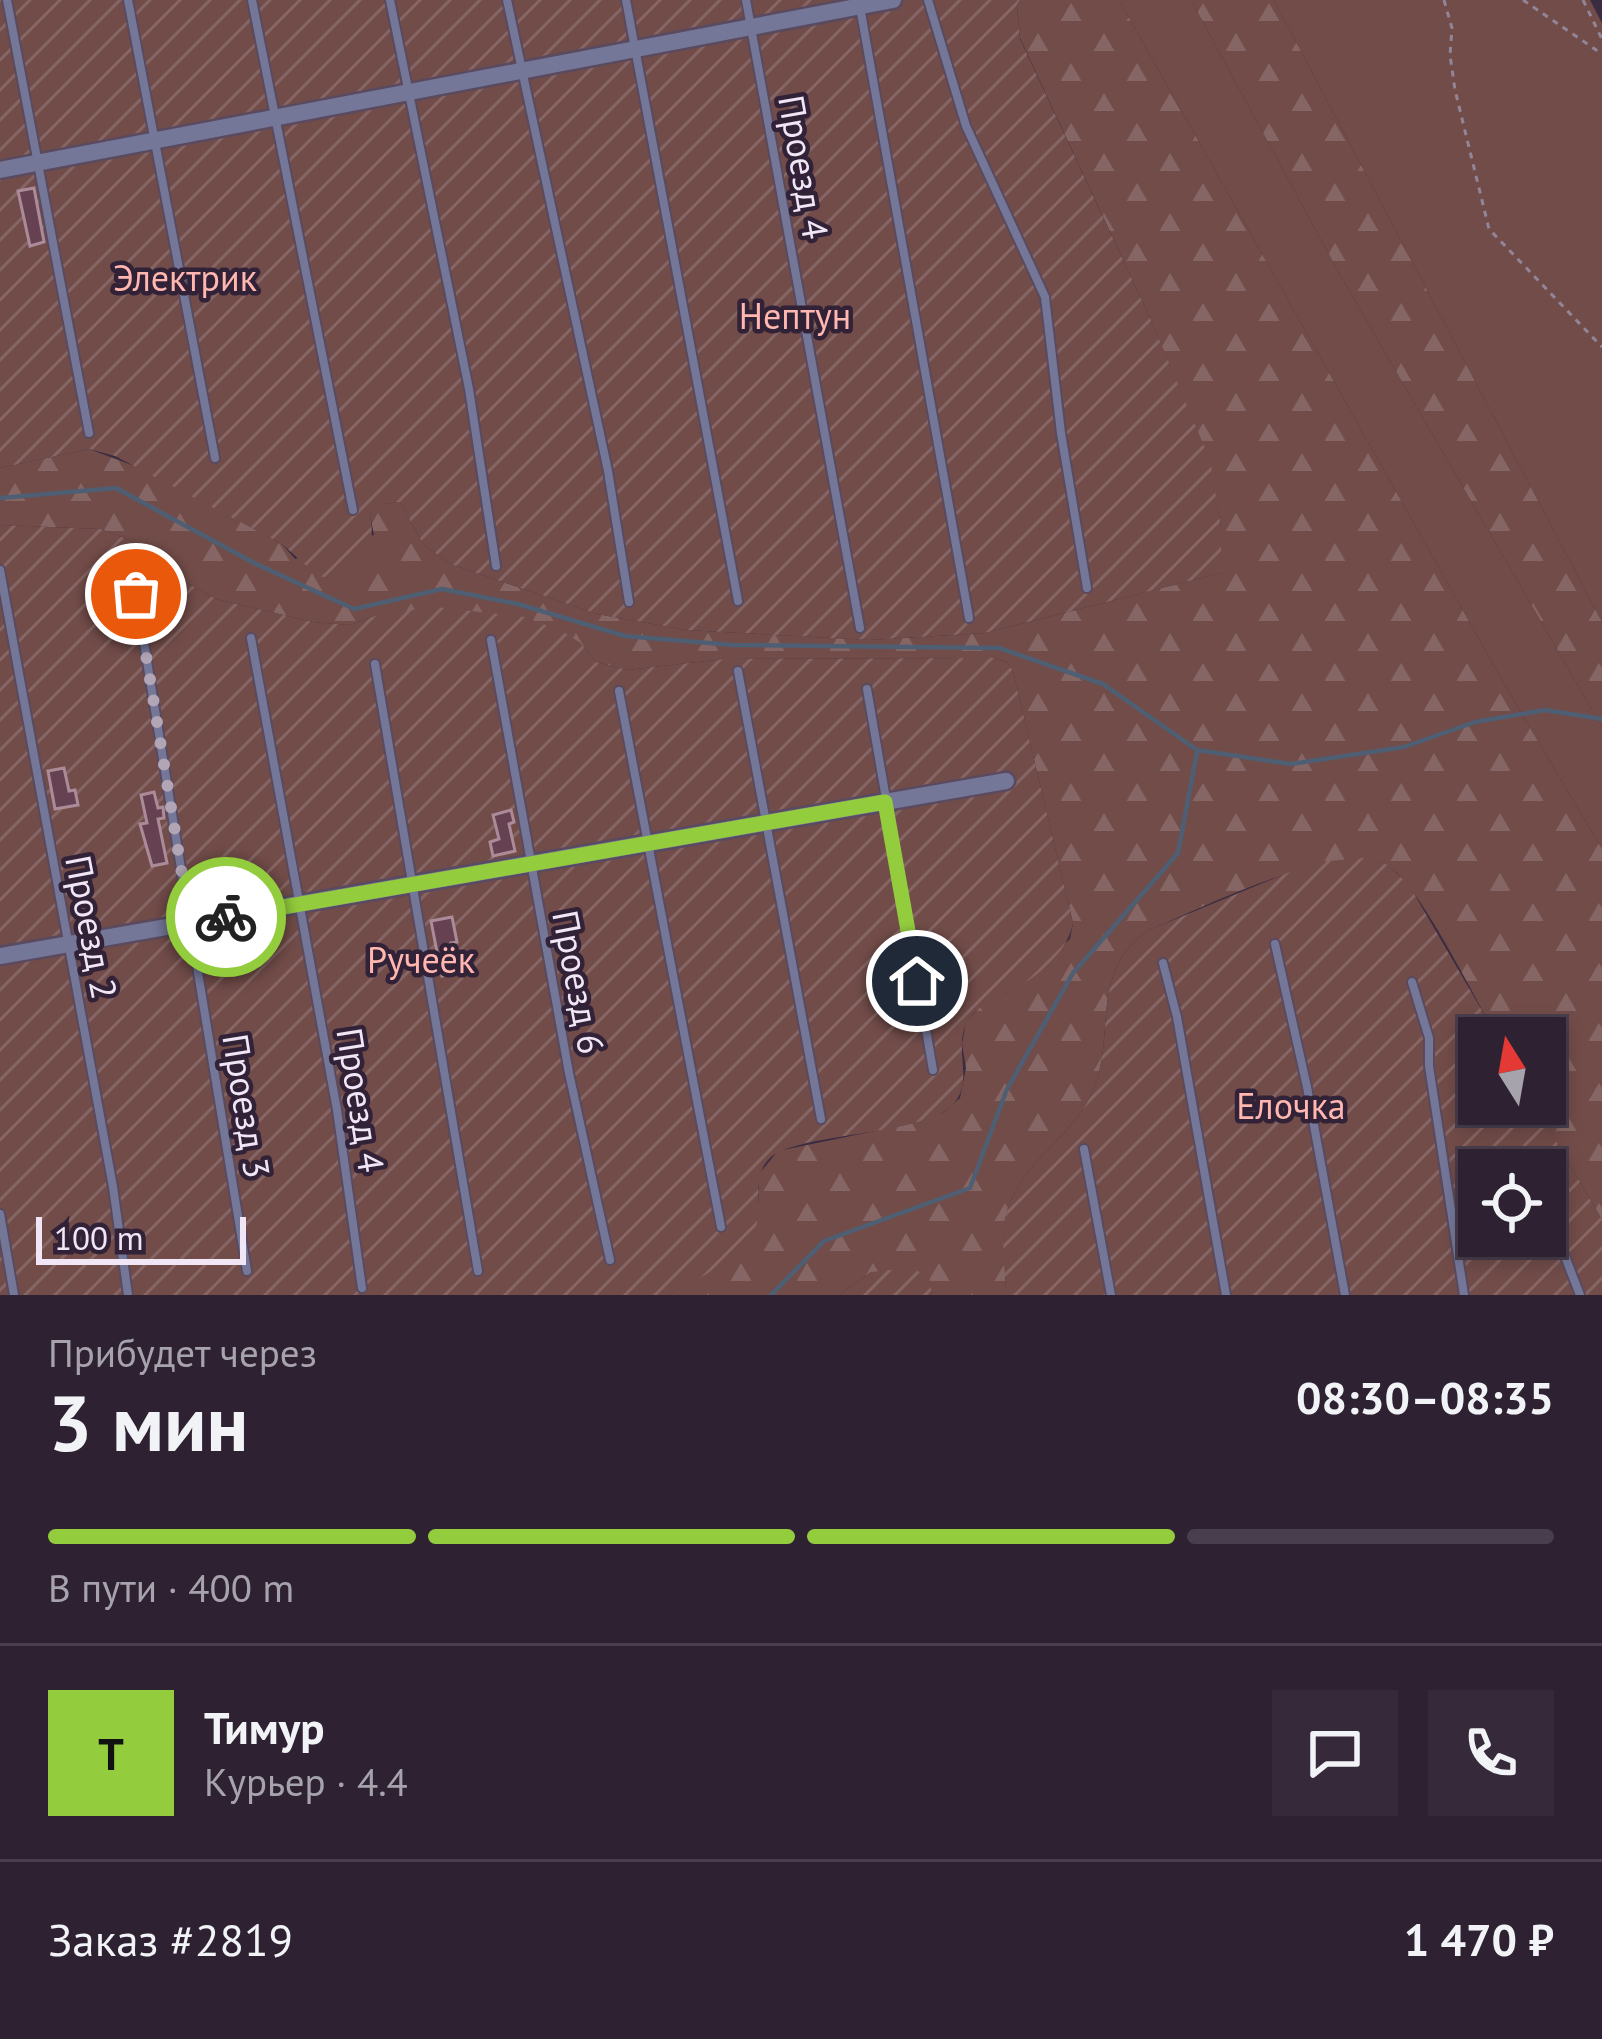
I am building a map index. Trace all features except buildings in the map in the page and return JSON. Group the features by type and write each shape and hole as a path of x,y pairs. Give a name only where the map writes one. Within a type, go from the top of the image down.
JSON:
{"street":[{"path":"0,170 893,0"},
{"path":"0,956 1006,781"}],"lane":[{"path":"7,0 89,433"},
{"path":"128,0 215,458"},
{"path":"252,0 353,510"},
{"path":"390,0 469,389 496,566"},
{"path":"507,0 608,471 629,602"},
{"path":"626,0 738,602"},
{"name":"Проезд 4","path":"746,0 860,628"},
{"path":"928,0 966,126 1046,297 1061,433 1087,588"},
{"path":"860,3 969,618"},
{"name":"Проезд 2","path":"0,570 113,1187 128,1295"},
{"name":"Проезд 3","path":"136,594 247,1271"},
{"name":"Проезд 4","path":"250,638 337,1110 362,1288"},
{"name":"Проезд 6","path":"491,640 568,1073 610,1260"},
{"path":"375,664 478,1271"},
{"path":"738,671 821,1119"},
{"path":"867,688 933,1070"},
{"path":"619,691 721,1227"},
{"path":"1275,944 1345,1295"},
{"path":"1163,964 1177,1017 1226,1295"},
{"path":"1412,982 1429,1038 1429,1066 1464,1295"},
{"path":"1084,1149 1111,1295"},
{"path":"0,1214 14,1295"},
{"path":"1565,1257 1580,1295"}],"path":[{"path":"1444,0 1453,28 1450,55 1455,90 1490,230 1602,346"},
{"path":"1523,0 1602,54"},
{"path":"1583,0 1602,39"}],"green space":[{"name":"Нептун","path":"0,0 1020,0 1020,39 1151,320 1210,460 1221,527 1221,573 985,633 870,640 686,630 597,614 450,564 423,544 400,502 383,504 370,515 368,553 355,568 319,577 282,544 115,456 89,449 0,468"},
{"path":"1020,0 1119,0 1602,849 1602,1220 1566,1158 1566,1149 1561,1149 1547,1125 1566,1125 1566,1017 1486,1017 1404,880 1391,868 1369,860 1340,861 1235,893 1149,930 1129,947 1110,987 1098,1077 1089,1099 1023,1179 1007,1211 1006,1295 932,1295 928,1277 871,1272 839,1295 668,1295 726,1261 759,1202 759,1174 778,1151 919,1122 944,1112 960,1098 966,1068 962,1044 966,1022 1070,939 1073,923 1013,671 1007,662 995,658 724,659 627,670 596,662 579,642 380,614 350,625 313,622 216,599 156,566 134,542 101,529 0,525 0,468 89,449 145,470 282,544 295,559 374,535 370,515 382,504 400,502 423,544 450,564 597,614 686,630 870,640 985,633 1221,573 1221,527 1209,460 1151,320 1020,38"},
{"path":"1119,0 1191,0 1339,273 1602,727 1602,849 1510,694"},
{"path":"1191,0 1274,0 1602,622 1602,727 1339,273"},
{"path":"1274,0 1590,0 1602,23 1602,622"},
{"name":"Ручеёк","path":"0,525 101,529 134,542 156,566 216,599 313,622 350,625 380,614 436,607 525,617 579,642 596,662 627,670 724,659 995,658 1007,662 1013,671 1073,923 1070,935 1037,974 969,1019 962,1043 961,1091 945,1111 904,1126 801,1144 769,1159 760,1175 758,1220 748,1240 717,1268 668,1295 0,1295"},
{"name":"Елочка","path":"1365,858 1388,865 1409,885 1486,1017 1458,1017 1458,1125 1547,1125 1561,1149 1458,1149 1458,1257 1566,1257 1566,1158 1602,1220 1602,1295 1006,1295 1003,1242 1007,1211 1023,1179 1089,1099 1098,1077 1117,966 1129,947 1149,930 1314,862"},
{"path":"912,1268 929,1277 932,1295 839,1295 871,1272"}],"waterway":[{"path":"0,498 116,488 254,563 354,609 442,589 518,604 625,636 733,645 999,648 1103,684 1197,750 1291,764 1404,747 1475,722 1545,710 1602,719"},
{"path":"771,1295 824,1241 970,1188 1007,1089 1073,973 1178,853 1197,752"}],"way so far":[{"path":"136,594 190,923 226,917"}],"route":[{"path":"226,917 885,802 917,981"}],"park label":[{"name":"Электрик","path":"185,277"}]}
